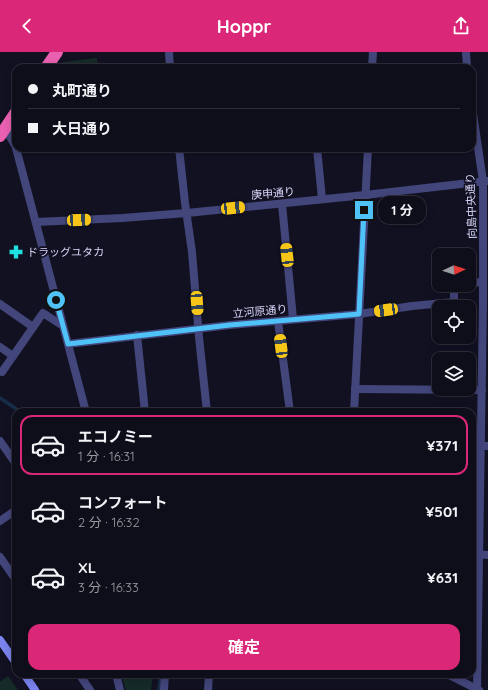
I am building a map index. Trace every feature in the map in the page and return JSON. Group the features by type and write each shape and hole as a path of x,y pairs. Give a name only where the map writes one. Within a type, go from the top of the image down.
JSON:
{"highway":[{"path":"49,64 57,52"},
{"path":"3,132 12,118"}],"street":[{"path":"169,52 170,64"},
{"path":"372,64 373,52"},
{"path":"466,52 468,64"},
{"name":"向島中央通り","path":"476,130 485,181 483,282 486,302 482,390 485,446 480,554 478,690"},
{"path":"3,132 12,142"},
{"path":"17,152 85,408"},
{"path":"179,152 193,259 207,408"},
{"path":"317,152 322,199"},
{"path":"354,408 368,152"},
{"name":"庚申通り","path":"36,222 187,213 485,181"},
{"path":"282,204 293,320"},
{"path":"476,282 483,282"},
{"name":"立河原通り","path":"68,344 137,335 359,314 412,306 454,302 454,292"},
{"path":"0,304 33,327"},
{"path":"2,370 43,313 63,326"},
{"path":"278,321 289,408"},
{"path":"137,335 145,408"},
{"path":"0,347 13,356"},
{"path":"355,389 482,390"},
{"path":"0,441 12,458"},
{"path":"0,522 12,513"},
{"path":"0,557 12,574"},
{"path":"0,640 12,657"},
{"path":"27,678 35,690"},
{"path":"82,678 90,690"},
{"path":"117,678 120,690"},
{"path":"164,690 165,678"},
{"path":"208,690 209,678"},
{"path":"455,678 478,690"}],"green space":[{"path":"97,58 98,64 62,64 63,62"},
{"path":"8,676 18,690 0,690 0,682"},
{"path":"122,678 152,678 151,690 126,690"}],"waterway":[{"path":"0,398 15,408"},
{"path":"159,690 160,678"}],"place":[{"name":"ドラッグユタカ","path":"16,252"}],"route":[{"path":"56,300 68,344 230,325 359,314 364,210"}]}
